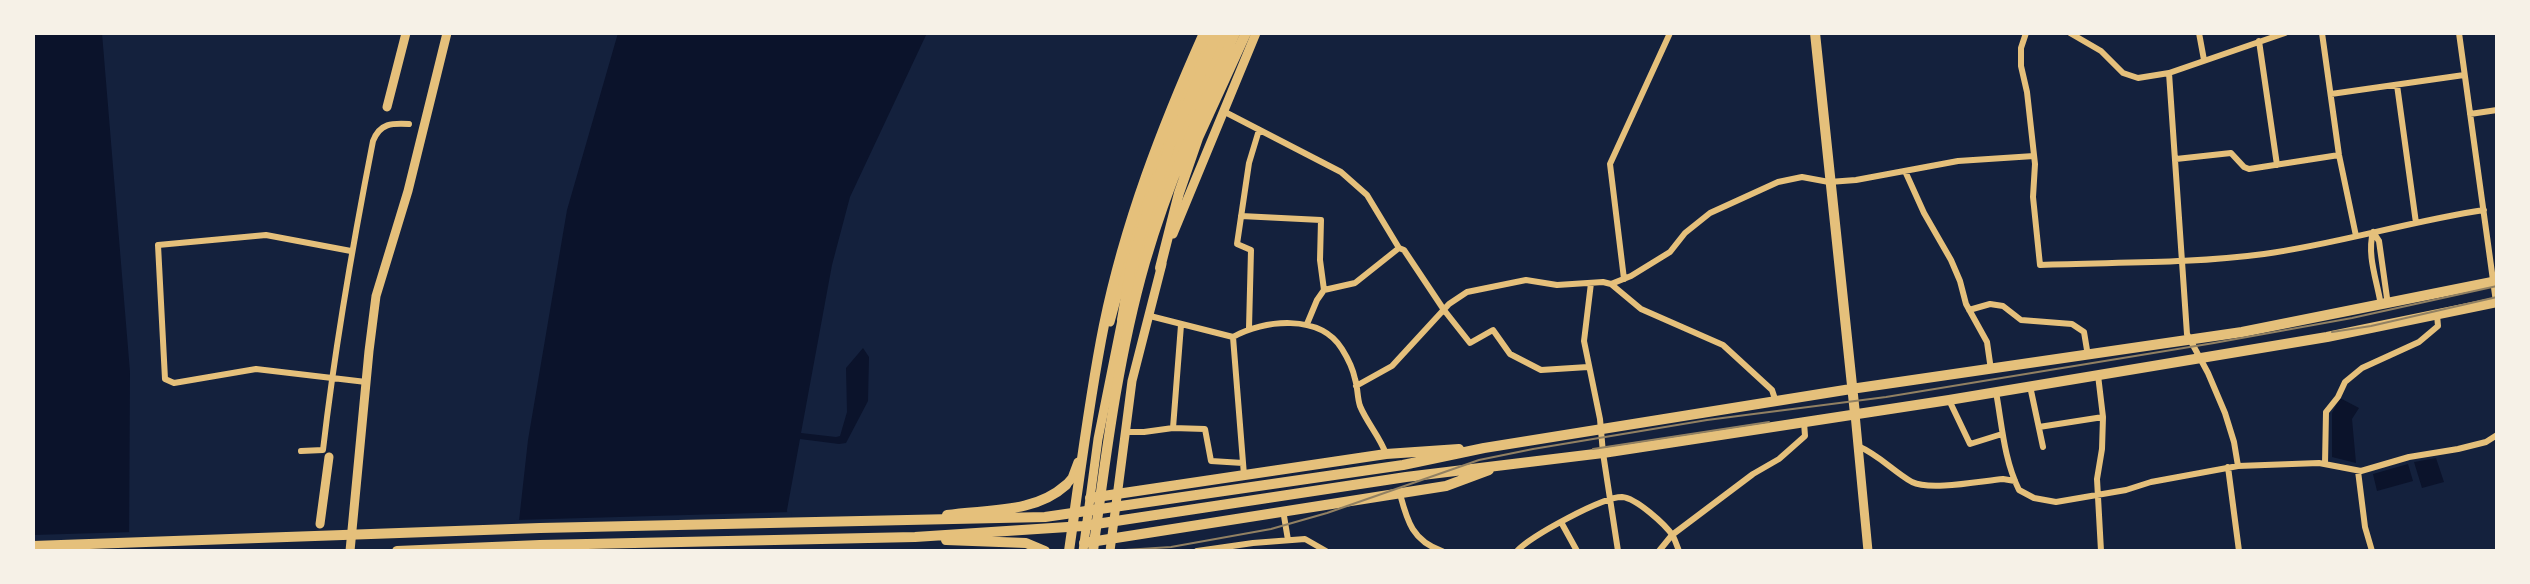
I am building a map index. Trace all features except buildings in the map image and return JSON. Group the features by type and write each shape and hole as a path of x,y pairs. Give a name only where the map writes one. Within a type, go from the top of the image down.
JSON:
{"highway":[{"path":"1069,551 1102,335 1121,255 1159,138 1205,33"},
{"path":"1116,299 1131,265 1171,142 1218,33"},
{"path":"1093,551 1118,379 1145,263 1184,148 1235,33"},
{"path":"1160,268 1179,193 1198,138 1246,33"},
{"path":"1122,320 1131,265"}],"main road":[{"path":"387,107 406,33"},
{"path":"350,551 366,382 379,281 408,191 447,33"},
{"path":"916,521 948,514 1024,506 1048,498 1066,485 1078,465 1116,299 1148,187 1188,82 1211,33"},
{"path":"1226,33 1178,145 1122,320 1109,378 1083,547 1112,538 1446,486 1499,466"},
{"path":"1110,551 1132,381 1160,268 1256,33"},
{"path":"1815,33 1868,551"},
{"path":"33,546 541,528 1045,517 1084,513 1404,465 1484,448 1851,389 2190,341 2495,282"},
{"path":"397,551 540,545 915,537 1083,526 1406,477 1603,453 1949,400 2314,340 2497,302"},
{"path":"1090,498 1386,454 1484,448"},
{"path":"320,524 330,457"},
{"path":"915,537 962,542 1026,543 1045,551"}],"street":[{"path":"1624,279 1610,164 1670,33"},
{"path":"2026,33 2021,48 2021,66 2027,92 2034,156 2033,197 2040,265 2149,261 2183,263 2266,254 2484,210"},
{"path":"2070,33 2101,51 2123,73 2138,78 2169,73 2285,33"},
{"path":"2199,33 2204,60"},
{"path":"2322,33 2339,155 2356,236"},
{"path":"2459,33 2497,302"},
{"path":"2259,41 2277,165"},
{"path":"2169,73 2187,334 2225,412 2238,466"},
{"path":"2331,94 2464,75"},
{"path":"2397,85 2416,223"},
{"path":"2470,114 2497,110"},
{"path":"1223,111 1341,173 1367,195 1399,248 1404,250 1444,310 1470,343 1493,330 1510,354 1541,370 1588,367"},
{"path":"301,450 323,450 331,378 351,251 375,135 385,125 409,124"},
{"path":"1248,328 1251,250 1237,244 1249,163 1259,130"},
{"path":"2176,159 2226,152 2231,153 2249,169 2339,155"},
{"path":"1356,386 1392,366 1444,310 1467,292 1526,280 1557,285 1611,284 1670,252 1685,233 1710,213 1778,182 1802,177 1829,182 1883,176 1958,160 2034,156"},
{"path":"1905,171 1924,213 1951,260 1969,310 1987,342 1991,370"},
{"path":"1241,216 1321,220 1320,260 1325,290"},
{"path":"2373,232 2379,241 2387,298 2385,304 2380,300 2371,255 2370,242 2373,232"},
{"path":"351,251 266,235 163,243 157,249 166,382 174,383 256,369 366,382"},
{"path":"1307,324 1317,300 1325,290 1355,283 1399,248"},
{"path":"2371,255 2381,253"},
{"path":"1591,283 1584,341 1602,428 1603,453 1618,551"},
{"path":"1611,284 1641,309 1723,345 1772,390 1776,402"},
{"path":"1969,310 1990,304 2008,309 2021,320 2072,324 2084,332 2088,356"},
{"path":"2325,464 2326,412 2338,397 2345,382 2362,368 2419,342 2438,326 2437,315"},
{"path":"1150,316 1233,337 1248,328 1307,324 1337,342 1351,367 1360,405 1386,454"},
{"path":"1172,428 1181,324"},
{"path":"1233,337 1244,475"},
{"path":"2098,375 2103,417 2097,479 2101,551"},
{"path":"2030,386 2043,447"},
{"path":"1996,392 2002,435 2019,490 2045,501 2098,495 2238,466 2325,464 2358,471 2409,457 2486,442 2497,435"},
{"path":"1949,400 1970,444 2002,435"},
{"path":"2039,427 2103,417"},
{"path":"1658,551 1672,535 1753,474 1779,459 1805,436 1804,422"},
{"path":"1125,432 1172,428 1205,429 1211,461 1243,463"},
{"path":"1858,446 1873,453 1913,482 1928,487 2003,479 2015,481"},
{"path":"2228,467 2239,551"},
{"path":"2358,471 2365,527 2372,551"},
{"path":"1400,494 1409,526 1429,549 1442,551"},
{"path":"1517,551 1561,522 1610,499 1621,497 1632,499 1672,535 1679,551"},
{"path":"1283,510 1288,540"},
{"path":"1561,522 1577,551"},
{"path":"1198,551 1305,539 1326,551"}],"water":[{"path":"33,33 102,33 130,372 129,551 33,551"},
{"path":"618,33 927,33 850,197 832,265 801,433 840,436 847,412 846,368 863,348 869,357 868,401 846,443 800,439 787,510 791,551 519,521 528,440 567,210"},
{"path":"2340,398 2359,408 2352,419 2356,463 2332,457 2332,413"},
{"path":"2436,458 2444,482 2422,488 2414,462"},
{"path":"2408,464 2413,481 2377,491 2373,474"}],"pier":[{"path":"791,512 794,551 514,551 515,520"},
{"path":"133,532 133,551 33,551 33,535"}],"tram line":[{"path":"1109,551 1171,547 1271,529 1327,513 1479,460 1533,449 1707,420 1886,397 2214,343 2352,318 2497,286"},
{"path":"2332,332 2371,326 2497,297"},
{"path":"1593,449 1769,422"}]}
